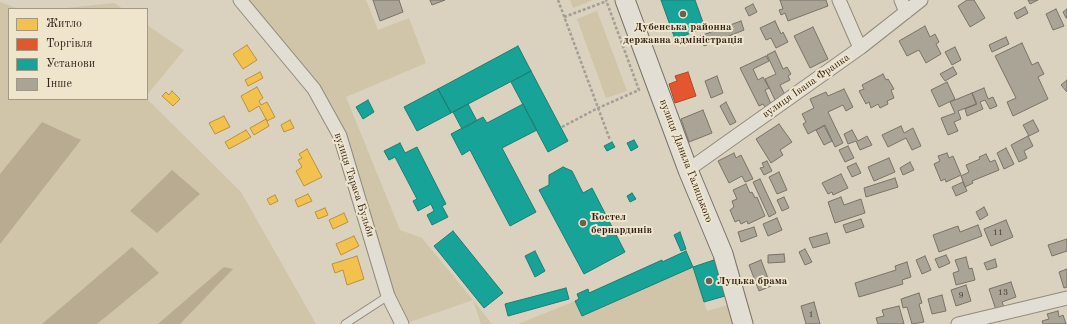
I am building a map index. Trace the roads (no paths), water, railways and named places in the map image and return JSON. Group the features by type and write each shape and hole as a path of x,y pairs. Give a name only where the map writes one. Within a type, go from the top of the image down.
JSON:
{"main road":[{"name":"вулиця Данила Галицького","path":"613,0 688,170 723,254 743,324"}],"street":[{"name":"вулиця Тараса Бульби","path":"240,0 314,89 340,136 388,296 402,324"},
{"path":"839,0 860,48"},
{"path":"901,0 906,12"},
{"name":"вулиця Івана Франка","path":"688,170 860,48 921,0"},
{"path":"958,324 1067,298"}],"lane":[{"path":"345,324 388,296"}],"place":[{"name":"Дубенська районна державна адміністрація","path":"683,14"},
{"name":"Костел бернардинів","path":"583,223"},
{"name":"Луцька брама","path":"709,281"}]}
